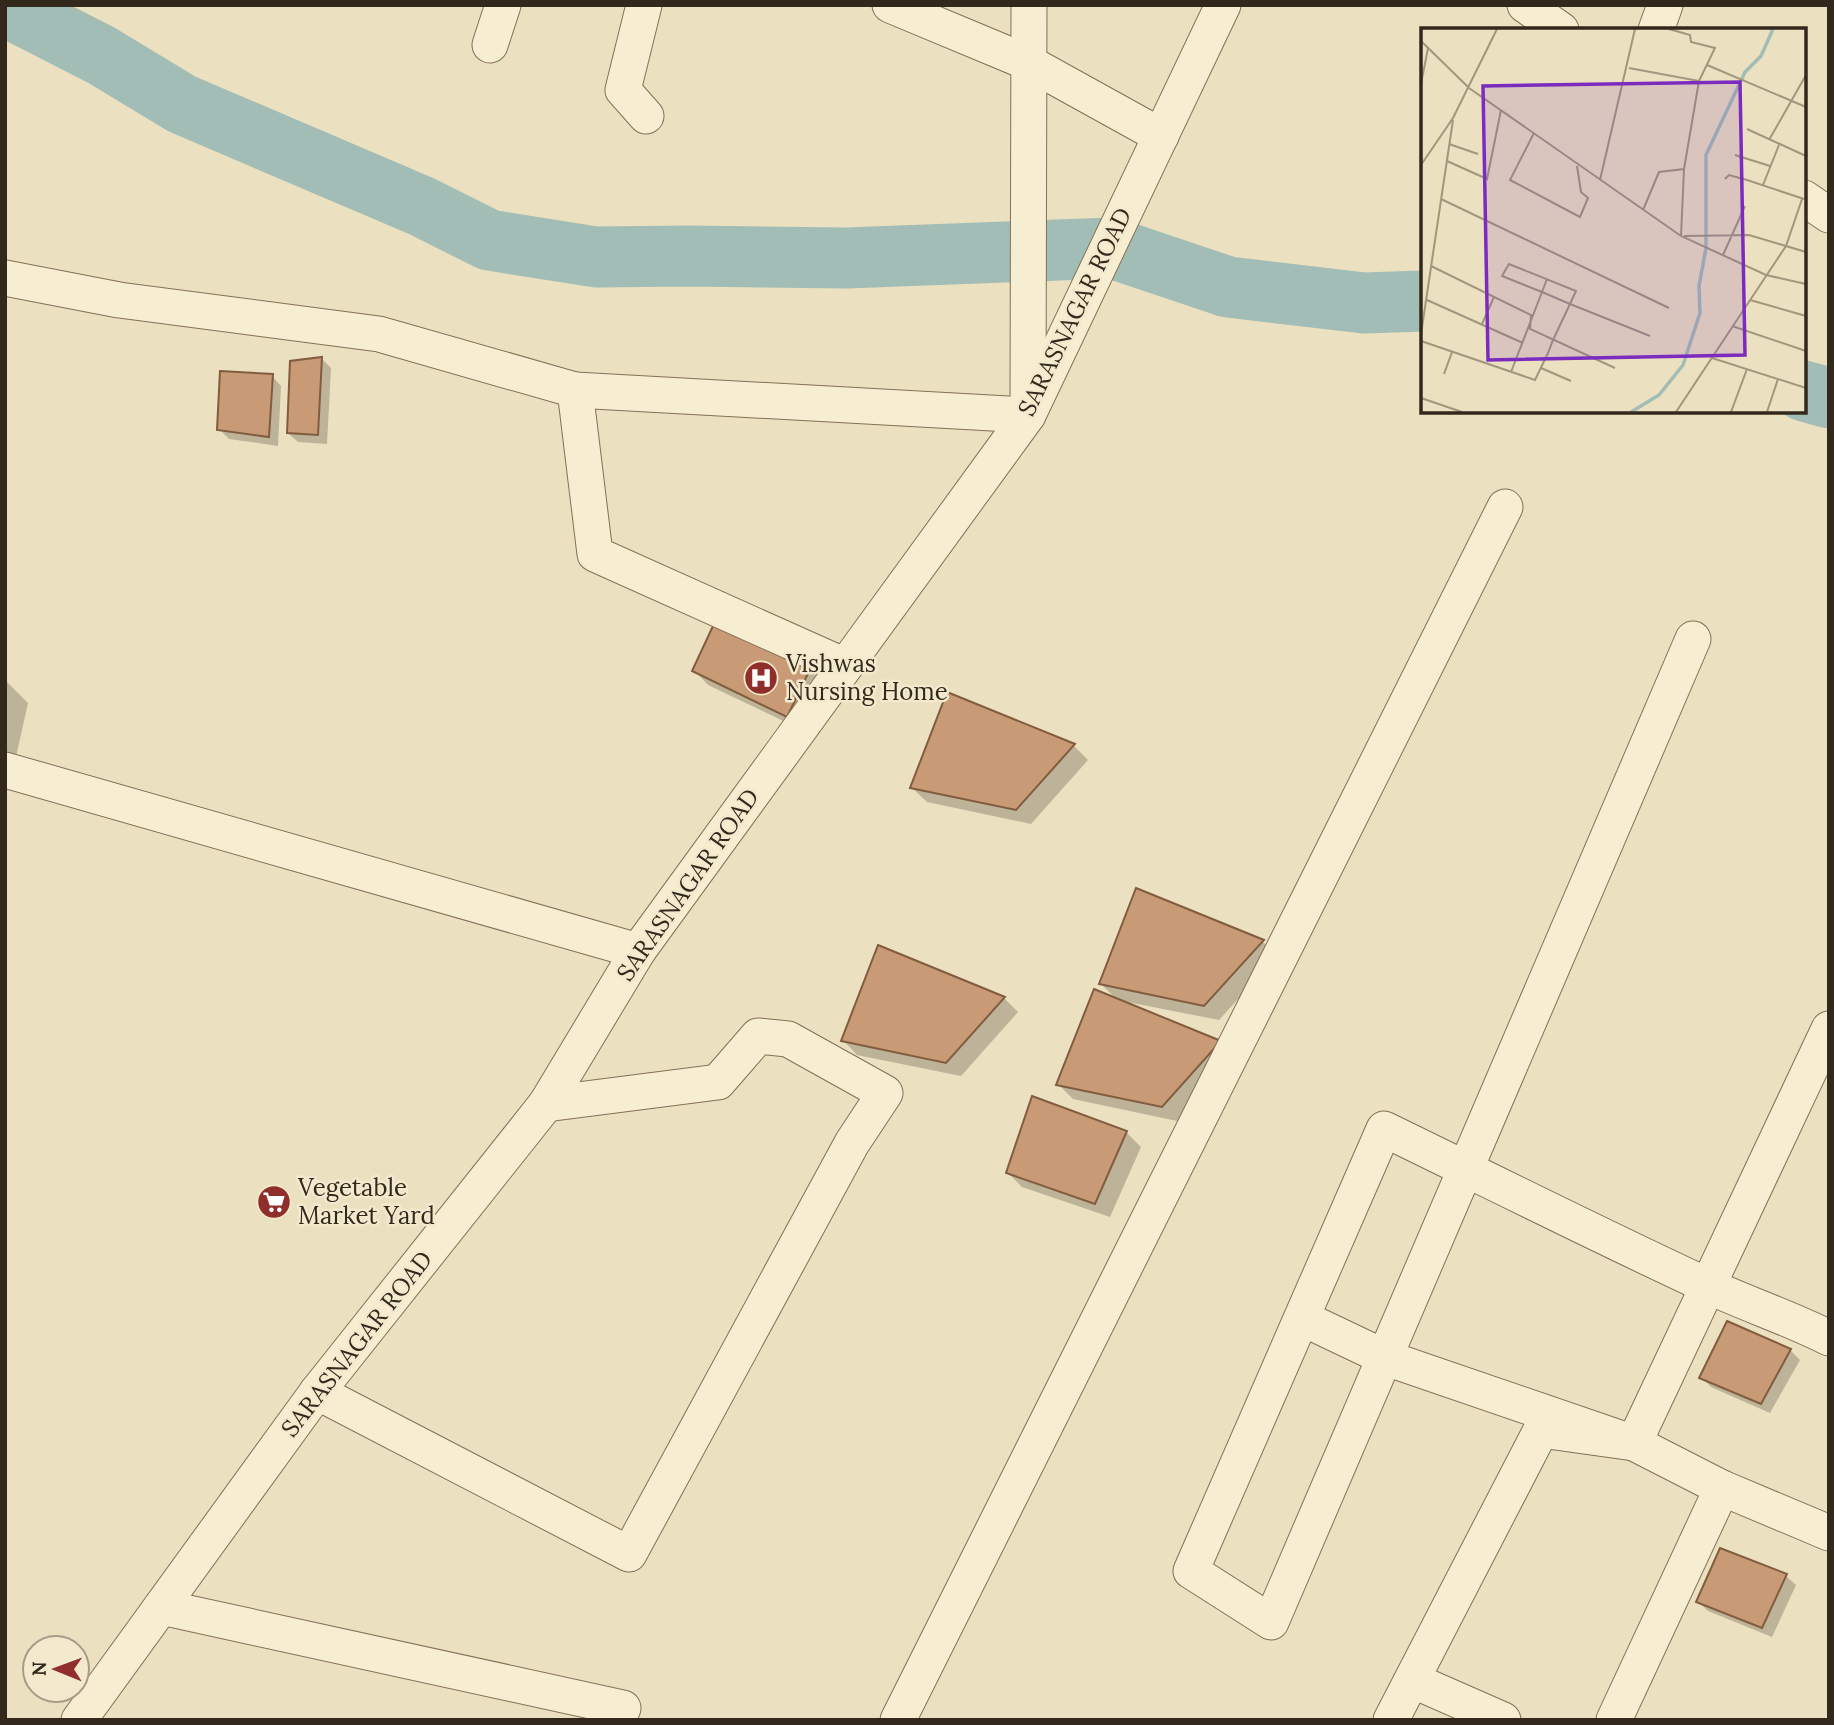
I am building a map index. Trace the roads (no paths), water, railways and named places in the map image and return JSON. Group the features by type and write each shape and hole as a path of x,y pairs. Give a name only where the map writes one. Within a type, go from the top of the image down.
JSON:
{"street":[{"path":"490,45 503,5"},
{"path":"644,5 624,90 646,116"},
{"path":"890,5 1028,63 1160,137"},
{"path":"5,278 119,300 379,334 575,390 1028,415 1028,5"},
{"name":"SARASNAGAR ROAD","path":"79,1720 317,1392 546,1104 638,951 1028,415 1223,5"},
{"path":"1525,5 1558,28"},
{"path":"1657,28 1665,5"},
{"path":"1806,199 1829,215"},
{"path":"575,390 595,554 845,666"},
{"path":"898,1720 1505,507"},
{"path":"1693,639 1466,1169 1386,1358 1271,1622 1191,1571 1384,1129 1466,1169 1708,1286 1829,1338"},
{"path":"5,770 638,951"},
{"path":"1634,1443 1829,1029"},
{"path":"317,1392 629,1554 852,1143 885,1093 788,1039 758,1037 718,1082 546,1104"},
{"path":"1301,1318 1386,1358 1634,1443 1722,1488 1829,1533"},
{"path":"1391,1720 1541,1430 1634,1443"},
{"path":"1614,1720 1722,1488"},
{"path":"161,1607 623,1708 618,1720"},
{"path":"1412,1680 1503,1720"}],"waterway":[{"path":"5,6 101,55 182,104 421,206 489,240 596,257 846,258 1112,248 1228,287 1364,303 1421,301"},
{"path":"1806,392 1829,398"}],"place":[{"name":"Vishwas Nursing Home","path":"761,678"},
{"name":"Vegetable Market Yard","path":"274,1202"}]}
